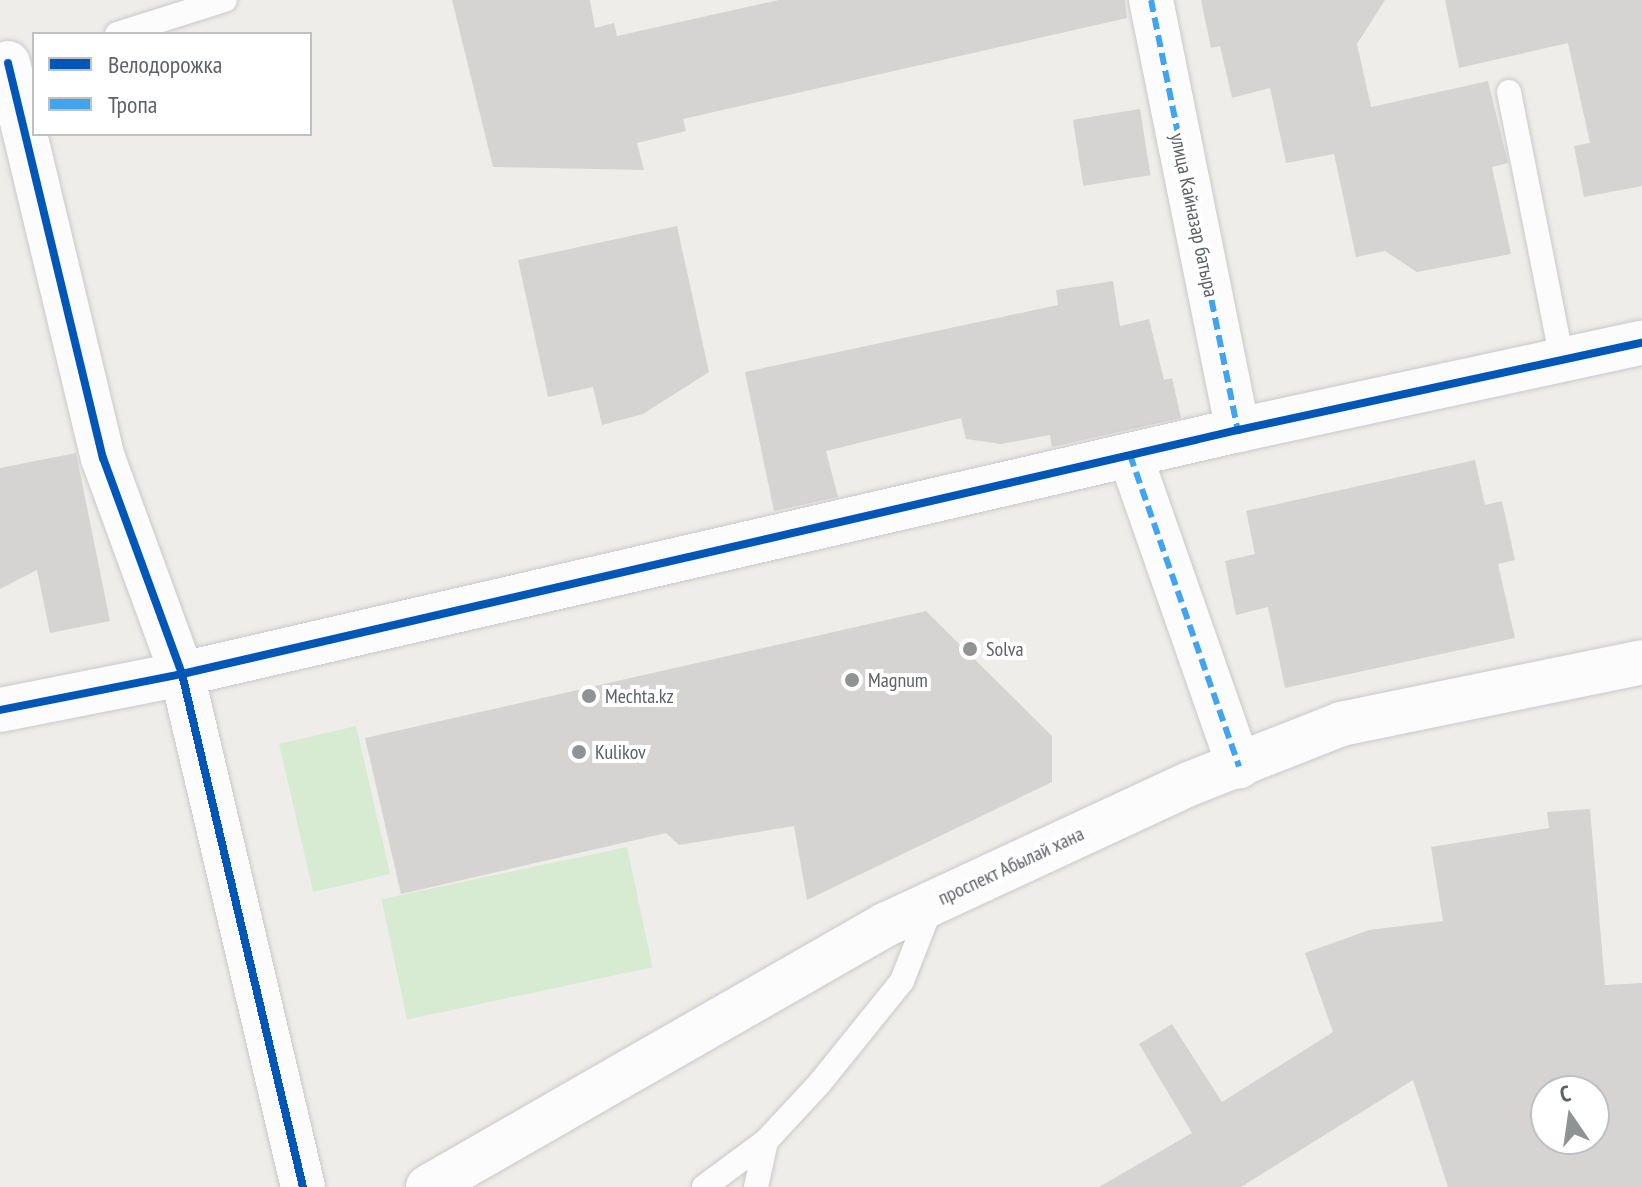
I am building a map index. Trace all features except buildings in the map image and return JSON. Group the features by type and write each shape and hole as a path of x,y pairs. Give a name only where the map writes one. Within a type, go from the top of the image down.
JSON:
{"street":[{"name":"улица Кайназар батыра","path":"1151,0 1238,430"},
{"path":"14,62 103,458 182,674 303,1187"},
{"path":"0,710 182,674 1238,430 1642,343"},
{"path":"1130,455 1239,766"},
{"name":"проспект Абылай хана","path":"428,1187 774,987 933,902 1189,784 1341,724 1642,662"}],"lane":[{"path":"123,32 225,0"},
{"path":"1509,92 1562,360"},
{"path":"704,1187 766,1141 819,1084 902,981 933,902"},
{"path":"756,1187 766,1141"}],"green space":[{"path":"356,726 390,874 313,892 279,744"},
{"path":"627,847 653,967 407,1019 381,899"}],"marked path":[{"path":"1151,0 1238,430"},
{"path":"1130,455 1239,766"}],"cycle path":[{"path":"8,63 103,458 182,674 303,1187"},
{"path":"0,710 182,674 1238,430 1642,343"}],"place":[{"name":"Solva","path":"970,649"},
{"name":"Magnum","path":"852,680"},
{"name":"Mechta.kz","path":"589,696"},
{"name":"Kulikov","path":"579,752"}]}
